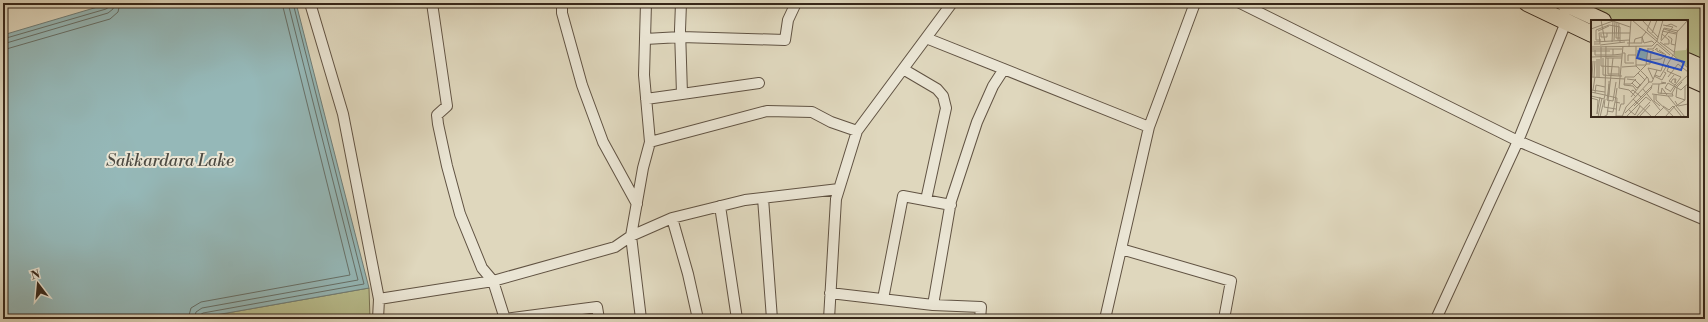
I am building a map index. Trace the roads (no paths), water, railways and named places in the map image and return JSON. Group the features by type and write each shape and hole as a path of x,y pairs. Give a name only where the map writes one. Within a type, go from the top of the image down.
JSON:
{"main road":[{"path":"1527,3 1591,34"},
{"path":"1564,3 1601,20"},
{"path":"1688,61 1705,69"},
{"path":"1688,77 1705,85"}],"street":[{"path":"310,3 343,114 379,299 378,319"},
{"path":"432,3 447,106 437,114 438,124 460,214 482,268 493,281 504,319 597,307 599,319"},
{"path":"562,3 562,13 582,85 603,142 637,204"},
{"path":"641,319 631,236 643,168 650,142 644,74 646,3"},
{"path":"681,3 682,94"},
{"path":"645,39 681,37 785,40 788,20 796,3"},
{"path":"829,319 836,199 857,131 952,3"},
{"path":"1105,319 1149,126 1195,3"},
{"path":"1240,3 1518,141 1705,220"},
{"path":"1436,319 1518,141 1566,22"},
{"path":"926,38 1149,126"},
{"path":"903,69 936,89 943,96 946,108 926,200"},
{"path":"933,305 951,205 977,122 993,86 1004,69"},
{"path":"646,99 759,83"},
{"path":"650,142 767,112 812,112 831,122 857,131"},
{"path":"379,299 493,281 615,247 631,236 672,218 720,206 763,198 839,189"},
{"path":"883,299 903,196 951,205"},
{"path":"763,198 772,319"},
{"path":"720,206 737,319"},
{"path":"672,218 688,274 698,319"},
{"path":"1121,249 1231,281 1224,319"},
{"path":"830,293 933,305 981,307 980,319"}],"water":[{"name":"Sakkardara Lake","path":"111,3 296,3 369,288 193,319 3,319 3,35"}]}
